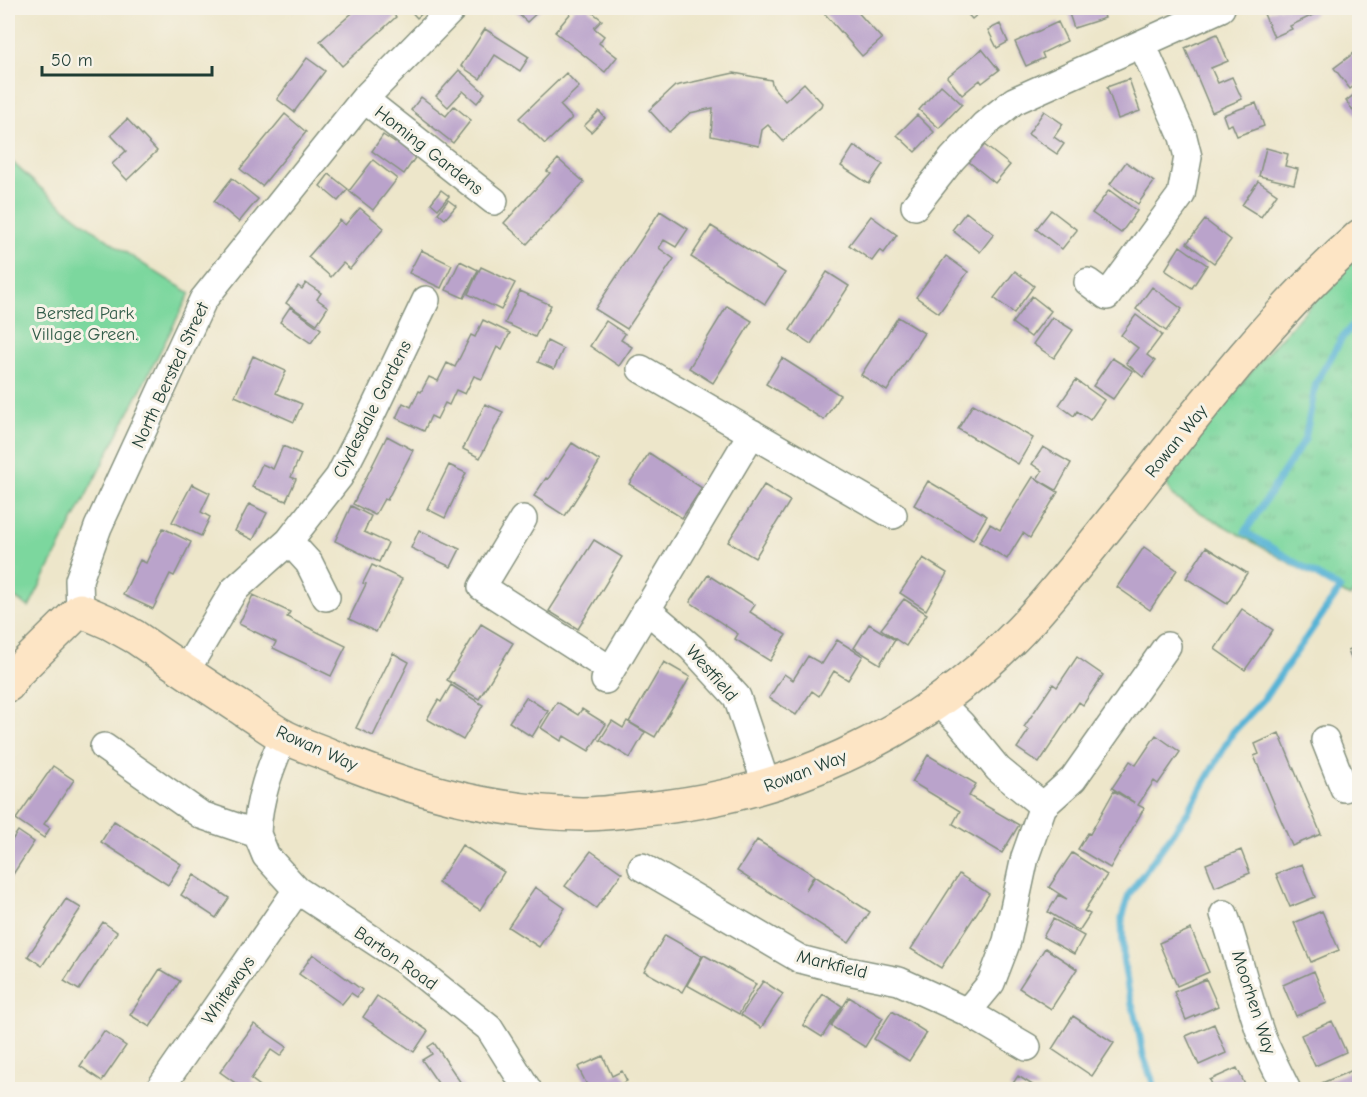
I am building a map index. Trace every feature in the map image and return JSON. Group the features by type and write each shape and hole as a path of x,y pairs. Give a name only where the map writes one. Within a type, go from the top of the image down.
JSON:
{"street":[{"name":"North Bersted Street","path":"80,610 79,580 98,527 203,300 364,99 453,8"},
{"path":"915,206 952,159 976,134 1014,101 1221,8"},
{"path":"1088,282 1107,296 1181,195 1186,177 1188,157 1184,137 1142,44"},
{"name":"Homing Gardens","path":"364,99 494,201"},
{"name":"Rowan Way","path":"80,610 111,623 135,637 284,736 360,768 416,788 512,809 584,814 646,810 705,802 767,787 851,754 898,727 938,700 988,661 1021,630 1061,584 1256,342 1329,264 1359,236"},
{"name":"Clydesdale Gardens","path":"185,672 234,590 289,541 339,477 371,416 426,300"},
{"path":"641,369 893,515"},
{"path":"523,519 482,587 608,675 752,433"},
{"path":"289,541 309,563 326,597"},
{"name":"Westfield","path":"646,609 692,648 737,697 767,787"},
{"path":"8,685 16,673 80,610"},
{"path":"967,1012 991,983 1007,941 1025,857 1042,806 1073,779 1167,646"},
{"path":"938,700 998,769 1042,806"},
{"path":"104,747 201,815 257,834 258,812 265,786 284,736"},
{"path":"1325,740 1344,788 1359,783"},
{"name":"Barton Road","path":"257,834 266,856 297,890 408,963 489,1028 528,1089"},
{"name":"Markfield","path":"642,867 800,959 899,981 967,1012 1027,1047"},
{"name":"Whiteways","path":"159,1089 297,890"},
{"name":"Moorhen Way","path":"1224,914 1237,949 1244,982 1262,1038 1287,1089"}],"green space":[{"name":"Bersted Park Village Green.","path":"8,158 72,214 141,263 190,293 29,607 8,594"},
{"path":"1359,255 1360,584 1350,597 1173,497 1164,479 1265,355"}],"building":[{"path":"358,8 388,8 396,17 342,66 320,41"},
{"path":"408,8 428,8 417,18"},
{"path":"512,8 542,8 527,22"},
{"path":"575,8 587,8 602,20 594,28 604,36 599,43 617,57 605,72 555,32"},
{"path":"832,8 854,8 882,39 862,56 825,14"},
{"path":"962,8 985,8 972,19"},
{"path":"1067,8 1102,8 1105,18 1074,28"},
{"path":"1278,8 1312,8 1315,14 1290,26 1292,29 1274,37 1264,14"},
{"path":"1058,22 1067,41 1042,53 1044,58 1026,66 1015,42"},
{"path":"1000,24 1008,42 997,48 988,30"},
{"path":"485,29 529,57 520,71 495,55 480,79 461,66"},
{"path":"1217,34 1228,61 1211,68 1218,83 1232,77 1242,99 1212,112 1185,48"},
{"path":"982,49 999,70 982,83 980,80 962,95 947,77"},
{"path":"1358,50 1359,82 1350,89 1334,68"},
{"path":"307,58 325,71 294,112 277,99"},
{"path":"459,70 485,93 477,103 463,91 448,107 436,96"},
{"path":"566,73 579,87 560,105 572,118 545,144 519,118"},
{"path":"734,73 771,80 773,87 785,101 804,83 822,103 821,106 783,141 768,125 762,130 759,146 711,136 713,108 690,113 669,132 649,110 675,86"},
{"path":"1129,79 1140,111 1118,119 1107,87"},
{"path":"941,85 962,104 939,128 919,110"},
{"path":"1359,91 1359,119 1346,101"},
{"path":"421,97 446,116 454,106 471,120 453,143 411,110"},
{"path":"1256,103 1264,126 1237,136 1232,124 1227,126 1223,115"},
{"path":"599,111 605,118 591,132 584,126"},
{"path":"1044,111 1063,124 1054,137 1064,144 1057,154 1028,134"},
{"path":"285,114 306,132 262,186 240,169"},
{"path":"917,115 934,132 915,152 897,135"},
{"path":"127,119 157,151 127,180 112,164 126,151 111,135"},
{"path":"383,135 395,143 399,137 419,152 404,174 372,151"},
{"path":"983,144 1010,165 995,183 969,162"},
{"path":"854,146 883,164 869,184 841,166"},
{"path":"1266,148 1288,154 1285,166 1298,169 1294,184 1259,176"},
{"path":"558,159 584,182 527,244 504,223 550,173 547,171"},
{"path":"373,160 397,179 373,210 349,191"},
{"path":"1126,162 1154,182 1138,204 1110,184"},
{"path":"329,174 348,189 338,201 320,186"},
{"path":"232,178 258,199 239,222 214,201"},
{"path":"1258,181 1277,194 1261,217 1242,205"},
{"path":"441,190 449,196 438,209 431,203"},
{"path":"1109,190 1137,211 1121,233 1092,213"},
{"path":"448,200 456,206 445,219 438,213"},
{"path":"360,208 384,228 350,269 343,263 331,277 308,257 340,220 345,225"},
{"path":"1051,210 1077,230 1062,249 1036,229"},
{"path":"660,211 688,229 676,247 664,240 659,248 674,259 627,329 595,309"},
{"path":"966,212 994,234 980,252 952,230"},
{"path":"871,216 897,235 884,253 880,250 872,261 849,245"},
{"path":"1205,220 1231,240 1214,263 1187,243"},
{"path":"711,226 785,273 765,304 691,257"},
{"path":"1180,246 1207,265 1192,288 1165,270"},
{"path":"421,250 452,265 441,288 409,273"},
{"path":"946,256 968,272 939,313 916,297"},
{"path":"460,261 478,270 464,298 446,290"},
{"path":"481,267 515,283 501,310 468,294"},
{"path":"1015,271 1034,286 1014,313 994,298"},
{"path":"827,272 849,286 811,344 790,330"},
{"path":"306,283 321,293 317,299 328,307 317,324 286,303 298,286 302,289"},
{"path":"1152,287 1182,309 1166,331 1136,309"},
{"path":"520,291 551,305 535,337 505,323"},
{"path":"1032,296 1051,311 1031,337 1012,323"},
{"path":"727,306 752,321 713,383 689,368"},
{"path":"290,307 321,329 311,343 280,322"},
{"path":"1136,315 1162,335 1147,355 1155,361 1143,377 1126,363 1138,348 1121,335"},
{"path":"898,317 924,333 887,391 861,375"},
{"path":"1052,317 1073,330 1054,358 1033,344"},
{"path":"483,320 510,333 502,349 497,347 482,379 474,376 465,394 456,390 449,405 445,403 437,419 431,416 424,431 396,418 403,403 411,407 429,377 438,381 447,363 455,367 471,335 475,337"},
{"path":"606,321 625,334 621,340 632,347 619,366 590,346"},
{"path":"547,341 563,349 554,369 538,362"},
{"path":"253,356 286,371 276,393 302,404 294,422 235,396"},
{"path":"782,358 840,395 824,420 766,384"},
{"path":"1112,358 1133,371 1113,399 1093,386"},
{"path":"1076,380 1104,400 1090,420 1077,411 1074,416 1059,405"},
{"path":"485,404 503,412 480,458 463,449"},
{"path":"973,404 1033,438 1018,464 958,429"},
{"path":"387,436 413,450 387,500 384,499 375,515 353,504"},
{"path":"572,443 600,461 565,516 534,496"},
{"path":"283,446 301,454 291,477 296,479 286,501 252,487 262,464 273,469"},
{"path":"1043,447 1071,463 1056,490 1037,479 1042,471 1032,464"},
{"path":"649,453 702,488 682,518 629,484"},
{"path":"449,465 466,473 445,518 427,509"},
{"path":"1033,477 1058,492 1030,538 1023,533 1007,559 979,542 990,524 1000,530"},
{"path":"928,481 987,516 973,540 914,505"},
{"path":"192,484 210,493 201,512 210,517 201,536 172,522"},
{"path":"764,485 790,501 755,558 728,542"},
{"path":"249,504 267,513 253,540 235,531"},
{"path":"351,506 371,516 364,532 388,543 379,562 335,541"},
{"path":"163,528 191,542 174,576 170,574 153,609 123,595 140,560 146,563"},
{"path":"419,530 460,549 451,567 411,548"},
{"path":"594,540 622,557 578,629 549,611"},
{"path":"1144,547 1177,570 1150,610 1117,587"},
{"path":"1206,547 1247,573 1227,604 1186,578"},
{"path":"923,558 947,573 926,610 900,593"},
{"path":"372,565 402,579 376,632 349,619 366,584 363,583"},
{"path":"708,575 755,605 750,612 786,635 770,661 735,639 738,634 690,602"},
{"path":"253,595 290,612 287,617 346,646 331,676 273,648 276,642 239,624"},
{"path":"904,599 927,614 906,646 881,629"},
{"path":"1242,609 1273,630 1245,670 1215,649"},
{"path":"481,624 513,643 479,699 447,680"},
{"path":"869,624 895,640 880,664 854,648"},
{"path":"837,640 863,656 848,680 834,671 819,696 812,691 796,715 769,698 784,674 793,680 808,656 822,664"},
{"path":"1359,646 1359,678 1348,650"},
{"path":"393,653 409,662 373,736 356,728"},
{"path":"1077,657 1103,675 1083,705 1079,702 1039,763 1017,748 1029,730 1024,727 1053,684 1057,687"},
{"path":"664,662 690,677 655,737 629,722"},
{"path":"451,685 483,705 463,740 427,719 438,700 441,702"},
{"path":"526,697 548,711 532,737 509,722"},
{"path":"557,702 578,715 582,709 606,724 589,751 564,736 561,741 541,728"},
{"path":"612,721 623,728 627,721 645,732 630,758 600,740"},
{"path":"1279,733 1321,834 1292,846 1254,756 1259,754 1255,744"},
{"path":"1156,735 1180,752 1158,784 1154,781 1138,805 1144,808 1110,868 1078,849 1088,833 1090,834 1114,791 1135,803 1112,788 1130,761 1136,765"},
{"path":"928,755 976,784 969,796 1019,825 1002,853 953,824 960,811 912,782"},
{"path":"53,766 74,780 44,824 50,828 44,838 16,819"},
{"path":"114,821 181,864 168,885 101,842"},
{"path":"18,831 34,842 8,882 8,846"},
{"path":"757,840 814,875 805,891 815,876 870,912 849,943 737,871"},
{"path":"462,845 504,872 480,910 438,883"},
{"path":"1241,850 1250,873 1215,887 1206,864"},
{"path":"591,851 622,873 596,908 565,886"},
{"path":"1072,853 1107,875 1084,911 1090,914 1079,931 1048,912 1058,895 1067,899 1049,887"},
{"path":"1302,864 1315,897 1290,907 1276,874"},
{"path":"959,874 989,894 941,968 911,949"},
{"path":"194,875 229,898 216,918 181,895"},
{"path":"535,887 565,908 539,947 508,927"},
{"path":"66,899 81,908 42,966 28,956"},
{"path":"1322,911 1339,950 1311,962 1294,923"},
{"path":"1053,919 1084,936 1074,954 1043,937"},
{"path":"103,922 117,932 79,990 64,981"},
{"path":"1191,929 1209,972 1177,986 1159,943"},
{"path":"665,935 702,956 682,992 644,971"},
{"path":"1045,948 1077,969 1051,1009 1019,988"},
{"path":"313,954 362,990 357,997 351,993 342,1004 299,974"},
{"path":"704,955 756,984 739,1014 687,985"},
{"path":"160,969 180,981 150,1027 130,1015"},
{"path":"1314,971 1327,1003 1296,1016 1283,985"},
{"path":"1206,979 1218,1006 1186,1020 1174,992"},
{"path":"763,981 783,994 761,1028 741,1015"},
{"path":"823,994 842,1006 822,1037 803,1025"},
{"path":"377,996 428,1031 414,1052 363,1017"},
{"path":"849,997 883,1018 865,1047 831,1026"},
{"path":"892,1011 927,1033 909,1061 874,1039"},
{"path":"1073,1016 1114,1043 1092,1076 1052,1049"},
{"path":"1332,1021 1346,1052 1315,1066 1301,1035"},
{"path":"254,1024 287,1047 280,1056 271,1050 251,1079 260,1086 258,1089 244,1089 220,1072"},
{"path":"1214,1024 1226,1053 1199,1065 1186,1036"},
{"path":"104,1031 126,1046 102,1081 80,1066"},
{"path":"434,1043 465,1089 442,1089 422,1060 432,1054 428,1047"},
{"path":"603,1056 612,1076 622,1071 627,1081 616,1086 618,1089 589,1089 578,1067"},
{"path":"1237,1068 1247,1089 1214,1089 1210,1080"},
{"path":"1353,1070 1359,1089 1325,1089 1322,1083"},
{"path":"1018,1076 1039,1089 1009,1089"}],"waterway":[{"path":"1156,1090 1143,1056 1138,1025 1129,994 1123,958 1122,918 1129,894 1188,812 1233,732 1263,700 1340,589 1245,532 1305,439 1316,383 1342,338 1360,316"}]}
